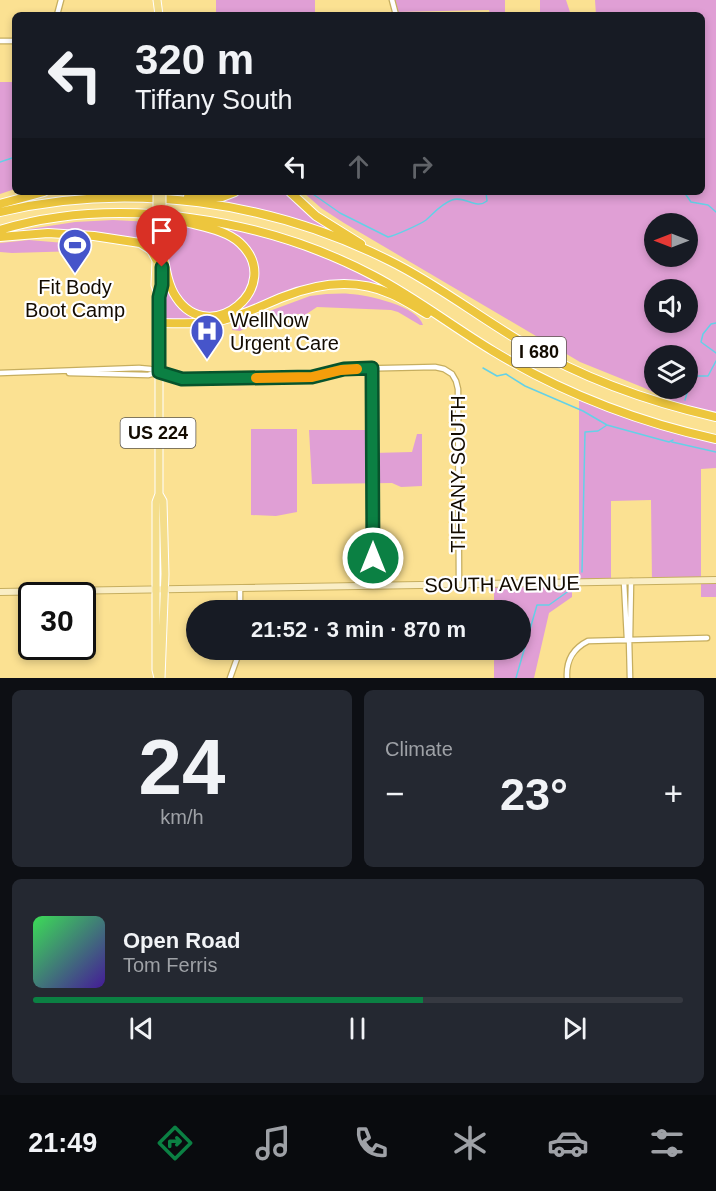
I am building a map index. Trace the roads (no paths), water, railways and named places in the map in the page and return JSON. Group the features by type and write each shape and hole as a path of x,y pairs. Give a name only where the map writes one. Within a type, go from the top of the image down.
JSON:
{"highway":[{"path":"0,204 33,195"},
{"name":"I 680","path":"0,212 44,203 143,195"},
{"name":"I 680","path":"164,195 261,214 321,232 376,254 555,361 631,393 716,417"},
{"path":"172,195 213,198 224,195"},
{"path":"293,195 316,216 376,254"},
{"name":"I 680","path":"0,230 76,217 126,215 211,220 268,233 342,260 394,287 477,342 579,395 631,415 716,439"},
{"path":"160,242 173,293 191,312 206,316 222,315 237,308 248,295 253,284 254,268 249,254 240,243 225,234 170,217"},
{"path":"0,237 48,233 109,238 145,245 156,259"},
{"path":"159,323 222,320 313,287 351,284 391,294 477,342"}],"main road":[{"name":"US 224","path":"159,195 162,285 159,297 159,494 163,501 159,678"},
{"name":"US 224","path":"159,297 155,285 156,259 160,242"},
{"name":"SOUTH AVENUE","path":"0,592 716,580"}],"street":[{"name":"TIFFANY SOUTH","path":"0,373 139,368 182,379 312,377 344,369 372,368 440,368 448,371 456,381 459,584"},
{"path":"372,368 372,586"},
{"path":"628,581 630,678"},
{"path":"240,588 240,600"},
{"path":"567,678 568,660 579,646 595,640 707,638"},
{"path":"230,678 237,660"}],"waterway":[{"path":"0,162 12,158"},
{"path":"314,195 340,213 388,237 423,222 441,206 452,200 461,199 479,204 487,201 486,195"},
{"path":"686,195 691,202 708,205 716,212"},
{"path":"716,323 711,324 703,334 701,342 716,353"},
{"path":"685,400 690,383 696,376 708,376 716,361"},
{"path":"483,368 497,376 506,374 525,386 583,411 607,425"},
{"path":"582,572 585,432 598,431 607,425 669,442 673,440"},
{"path":"672,442 716,452"},
{"path":"516,678 537,605 549,605 570,590"}],"place":[{"name":"Fit Body Boot Camp","path":"75,274"},
{"name":"WellNow Urgent Care","path":"207,360"}]}
